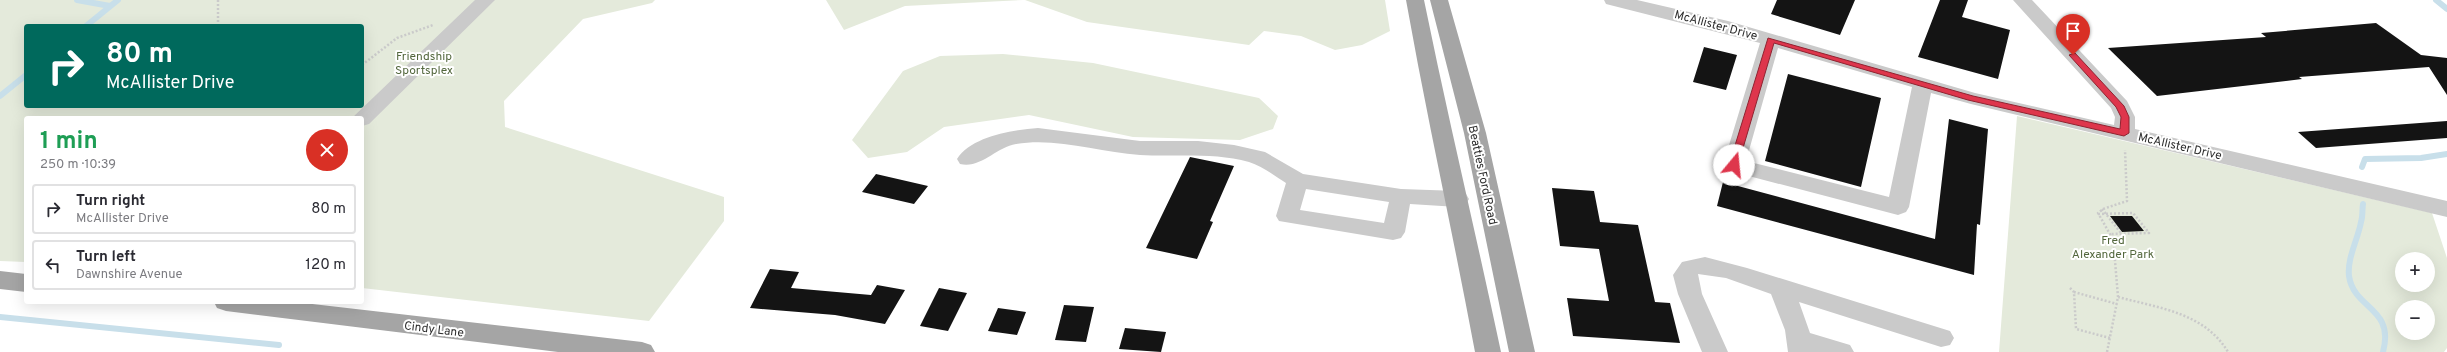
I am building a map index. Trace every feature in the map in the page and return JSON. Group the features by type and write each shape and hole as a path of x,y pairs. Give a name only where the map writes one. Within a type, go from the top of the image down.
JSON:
{"main road":[{"path":"1414,0 1441,134 1458,198 1488,352"},
{"name":"Beatties Ford Road","path":"1439,0 1475,133 1522,352"},
{"path":"0,280 24,283"},
{"name":"Cindy Lane","path":"241,304 410,326 642,352"}],"street":[{"path":"364,117 486,0"},
{"name":"McAllister Drive","path":"1613,0 1691,18 1771,40 2125,141 2447,209"},
{"path":"2022,0 2120,106 2125,117 2125,141"},
{"path":"1771,40 1734,165 1898,206 1923,84"},
{"path":"968,159 994,143 1006,139 1038,135 1140,148 1198,148 1234,152 1257,157 1298,180 1401,196 1458,198"},
{"path":"1298,180 1287,216 1393,232 1401,196"},
{"path":"1715,352 1690,294 1684,275 1687,270 1695,266 1709,266 1941,338"},
{"path":"1781,288 1800,345 1840,352"}],"path":[{"path":"218,0 218,24"},
{"path":"364,63 397,38 434,25"},
{"path":"2098,214 2098,211 2124,204 2128,196 2125,141"},
{"path":"2116,207 2121,213"},
{"path":"2102,210 2121,234"},
{"path":"2098,214 2133,213 2149,233 2109,234"},
{"path":"2098,214 2116,245 2114,249 2118,298 2107,352"},
{"path":"2070,288 2074,292 2117,304"},
{"path":"2074,292 2076,329 2110,338"},
{"path":"2118,298 2175,313 2200,323 2220,338 2228,352"}],"green space":[{"name":"Friendship Sportsplex","path":"0,0 655,0 652,3 583,19 504,101 505,127 724,197 724,221 649,321 364,288 364,116 24,116 24,262 0,261"},
{"path":"826,0 1023,0 905,6 844,30"},
{"path":"1025,0 1385,0 1390,31 1362,45 1335,50 1301,36 1264,31 1249,45 1087,22"},
{"path":"1003,54 1093,63 1259,98 1278,116 1273,129 1240,140 1133,137 1029,115 944,127 907,152 868,158 852,140 903,71 940,56"},
{"name":"Fred Alexander Park","path":"2017,116 2432,213 2447,258 2447,348 2444,352 1999,352"}],"building":[{"path":"1777,0 1855,0 1840,35 1771,14"},
{"path":"1940,0 1968,0 1962,17 2010,30 1998,79 1918,57"},
{"path":"2376,23 2421,55 2447,58 2447,95 2429,67 2299,77 2302,79 2157,96 2108,48 2266,37 2261,33"},
{"path":"1704,47 1737,55 1726,90 1693,82"},
{"path":"1788,74 1881,98 1861,187 1765,161"},
{"path":"1949,119 1988,129 1980,225 1977,224 1974,275 1717,206 1723,182 1935,239"},
{"path":"2447,121 2447,138 2316,148 2298,132"},
{"path":"1190,157 1234,166 1210,221 1213,222 1197,259 1146,248"},
{"path":"876,174 928,186 914,204 862,192"},
{"path":"1552,188 1594,191 1600,222 1638,225 1655,302 1670,303 1680,343 1573,336 1567,298 1609,301 1599,249 1560,246"},
{"path":"2110,216 2132,216 2144,231 2122,232"},
{"path":"770,269 799,272 791,288 871,295 877,285 905,290 885,324 835,315 750,308"},
{"path":"939,288 967,293 948,331 920,326"},
{"path":"1064,305 1094,307 1086,342 1055,340"},
{"path":"998,308 1026,312 1017,335 988,331"},
{"path":"1125,328 1166,332 1161,352 1119,349"}],"waterway":[{"path":"77,0 110,6"},
{"path":"88,24 118,0"},
{"path":"2436,0 2447,9"},
{"path":"0,96 24,77"},
{"path":"2362,167 2365,159 2421,158 2447,154"},
{"path":"2363,204 2362,220 2351,255 2349,276 2352,287 2358,296 2379,317 2383,326 2385,337 2383,352"},
{"path":"0,317 279,345"}],"route":[{"path":"1734,165 1771,40 1971,98 2124,133 2125,117 2120,106 2073,55"}]}
